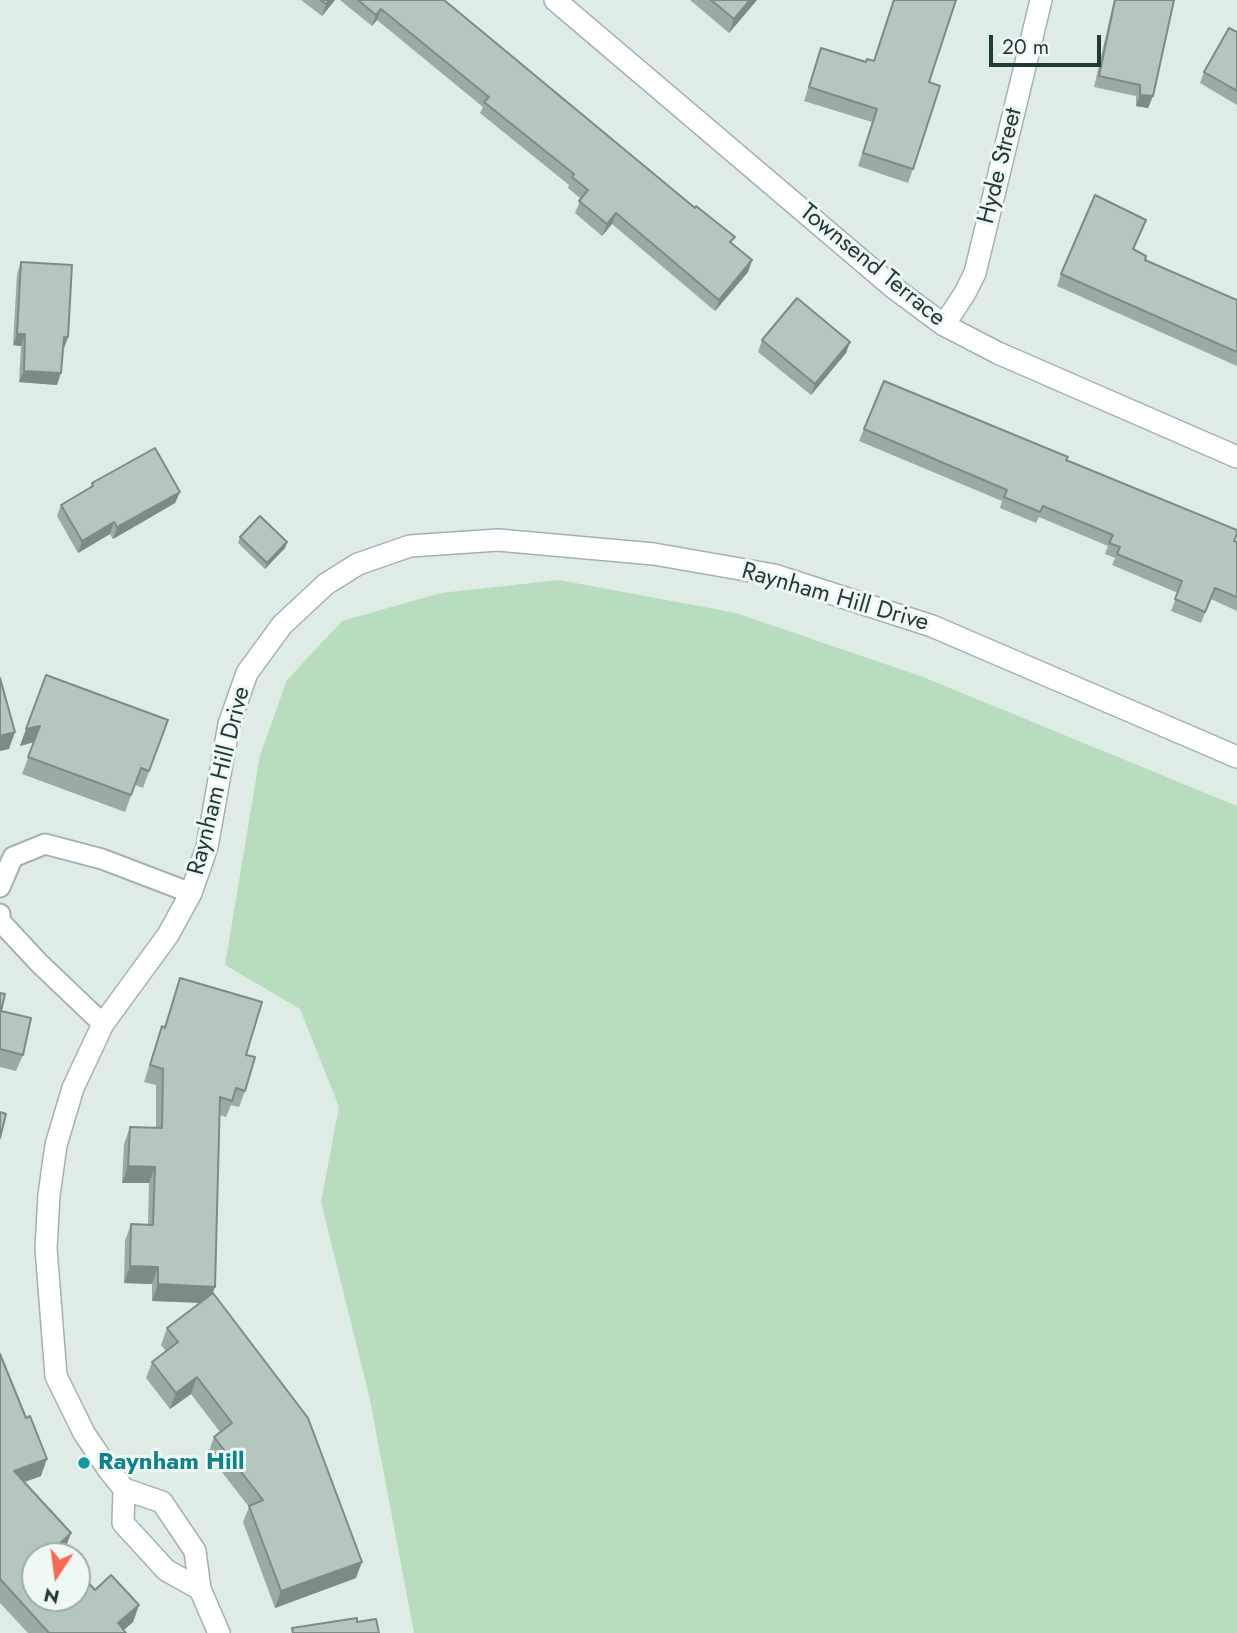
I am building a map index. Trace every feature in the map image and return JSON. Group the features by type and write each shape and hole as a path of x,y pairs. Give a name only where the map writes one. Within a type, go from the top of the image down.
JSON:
{"street":[{"name":"Townsend Terrace","path":"555,0 873,270 944,325 998,353 1237,457"},
{"name":"Hyde Street","path":"944,325 975,273 1041,0"},
{"name":"Raynham Hill Drive","path":"124,1489 84,1433 56,1376 46,1248 55,1145 73,1088 103,1024 168,935 191,893 206,847 229,724 247,673 282,625 326,584 358,564 410,547 498,540 654,554 774,575 932,626 1237,757"},
{"path":"200,1589 166,1570 123,1523 124,1489 162,1502 195,1551 200,1589 219,1633"}],"lane":[{"path":"0,887 13,857 44,844 102,859 191,893"},
{"path":"0,914 0,920 39,962 103,1024"}],"green space":[{"path":"559,580 736,613 923,677 1237,806 1237,1633 414,1633 370,1400 321,1202 339,1107 300,1009 225,965 260,755 287,680 342,621 441,593"}],"building":[{"path":"358,0 444,0 695,208 696,206 735,237 730,242 752,260 719,300 616,213 607,224 579,201 588,190 572,177 574,174 484,102 489,97 381,9 376,15"},
{"path":"711,0 750,0 734,19"},
{"path":"894,0 956,0 929,82 940,86 913,169 863,153 877,109 809,87 821,48 866,62 867,59 874,61"},
{"path":"1115,0 1174,0 1153,96 1140,95 1140,85 1099,76"},
{"path":"1229,28 1237,32 1237,91 1204,72"},
{"path":"1095,195 1146,220 1133,249 1146,256 1145,260 1237,300 1237,352 1061,274"},
{"path":"21,262 72,265 68,337 64,337 61,373 24,371 25,334 17,334"},
{"path":"797,298 850,342 815,384 762,340"},
{"path":"884,381 1237,530 1234,541 1237,542 1237,597 1215,588 1205,612 1175,599 1182,581 1117,554 1120,547 1109,543 1113,535 1043,506 1040,512 1004,497 1007,490 864,429"},
{"path":"155,448 180,492 117,527 114,522 82,541 61,505 93,486 92,483"},
{"path":"260,516 287,542 267,563 240,537"},
{"path":"46,675 168,720 149,771 141,768 131,795 28,757 40,726 26,729"},
{"path":"0,678 15,732 0,736"},
{"path":"180,978 262,1002 246,1055 255,1057 245,1091 236,1088 232,1101 220,1097 215,1287 158,1284 158,1267 130,1266 131,1224 153,1225 155,1167 128,1166 130,1127 162,1128 163,1069 150,1065 162,1026 165,1028"},
{"path":"0,993 5,994 1,1011 31,1018 23,1055 0,1049"},
{"path":"0,1112 6,1114 0,1138"},
{"path":"213,1293 308,1418 362,1562 281,1591 249,1506 263,1500 214,1437 232,1423 197,1377 176,1393 152,1362 178,1342 167,1328"},
{"path":"0,1354 26,1418 30,1416 47,1459 14,1471 71,1533 61,1542 21,1542 21,1602 0,1579"},
{"path":"111,1575 139,1605 118,1623 126,1633 49,1633 30,1612 91,1612 91,1586 95,1590"},
{"path":"357,1618 357,1622 376,1619 379,1633 293,1633 292,1628"}],"place":[{"name":"Raynham Hill","path":"84,1463"}]}
